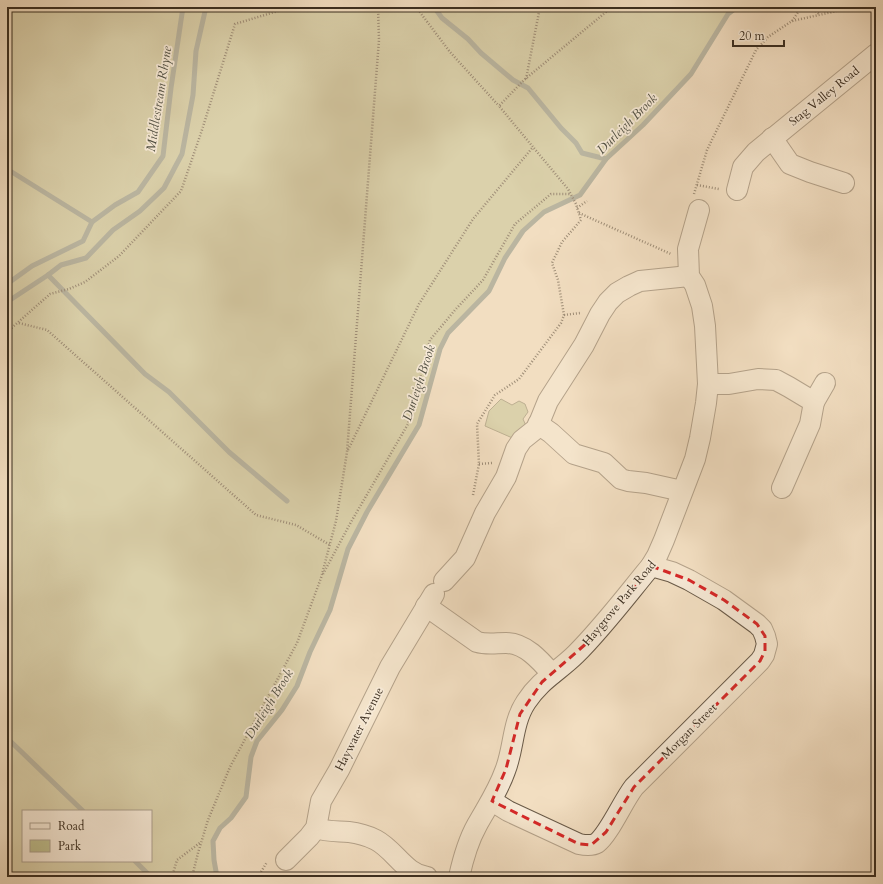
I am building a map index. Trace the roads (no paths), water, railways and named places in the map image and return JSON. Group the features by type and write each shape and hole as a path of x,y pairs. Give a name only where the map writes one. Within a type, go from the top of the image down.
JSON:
{"street":[{"name":"Stag Valley Road","path":"737,190 743,167 756,152 876,54"},
{"path":"772,138 790,164 844,183"},
{"path":"682,491 620,479 604,463 574,454 551,433 538,424 543,411 584,345 608,302 617,293 640,281 653,279 689,267 688,249 699,210"},
{"name":"Haygrove Park Road","path":"460,877 469,842 492,801 506,769 516,723 520,714 533,692 552,674 575,656 651,566 664,540 695,459 700,438 708,384 707,343 702,306 689,267"},
{"path":"708,384 729,384 758,379 776,380 814,402"},
{"path":"782,488 810,424 814,402 825,383"},
{"name":"Haywater Avenue","path":"278,859 305,842 316,828 321,801 339,770 390,667 435,594 465,558 485,513 506,477 516,449 522,440 537,428 538,424"},
{"name":"Morgan Street","path":"492,801 508,811 578,844 584,846 596,843 606,832 627,795 634,787 686,733 749,672 764,655 767,644 766,636 762,630 746,615 698,585 672,572 651,566"},
{"path":"435,594 478,642 483,644 512,643 519,646 534,657 552,674"},
{"path":"316,828 327,831 350,832 377,841 414,872 421,876 427,877"}],"waterway":[{"name":"Middlestream Rhyne","path":"7,284 32,266 83,241 92,222 115,205 138,192 163,156 183,7"},
{"path":"7,302 61,265 86,258 113,230 140,211 164,188 182,154 193,95 196,51 206,7"},
{"path":"434,7 442,18 468,39 481,53 513,80 528,88 561,128 576,143 582,153 606,159"},
{"name":"Durleigh Brook","path":"217,877 213,841 220,828 231,818 246,797 251,757 257,741 282,710 297,686 310,652 330,610 348,549 367,512 419,425 440,349 448,333 489,291 505,258 523,231 544,212 580,195 606,159 643,125 691,74 728,14 737,7"},
{"path":"7,169 92,222"},
{"path":"48,275 145,374 169,392 229,452 287,501"},
{"path":"7,738 82,810"},
{"path":"136,862 151,877"}]}
